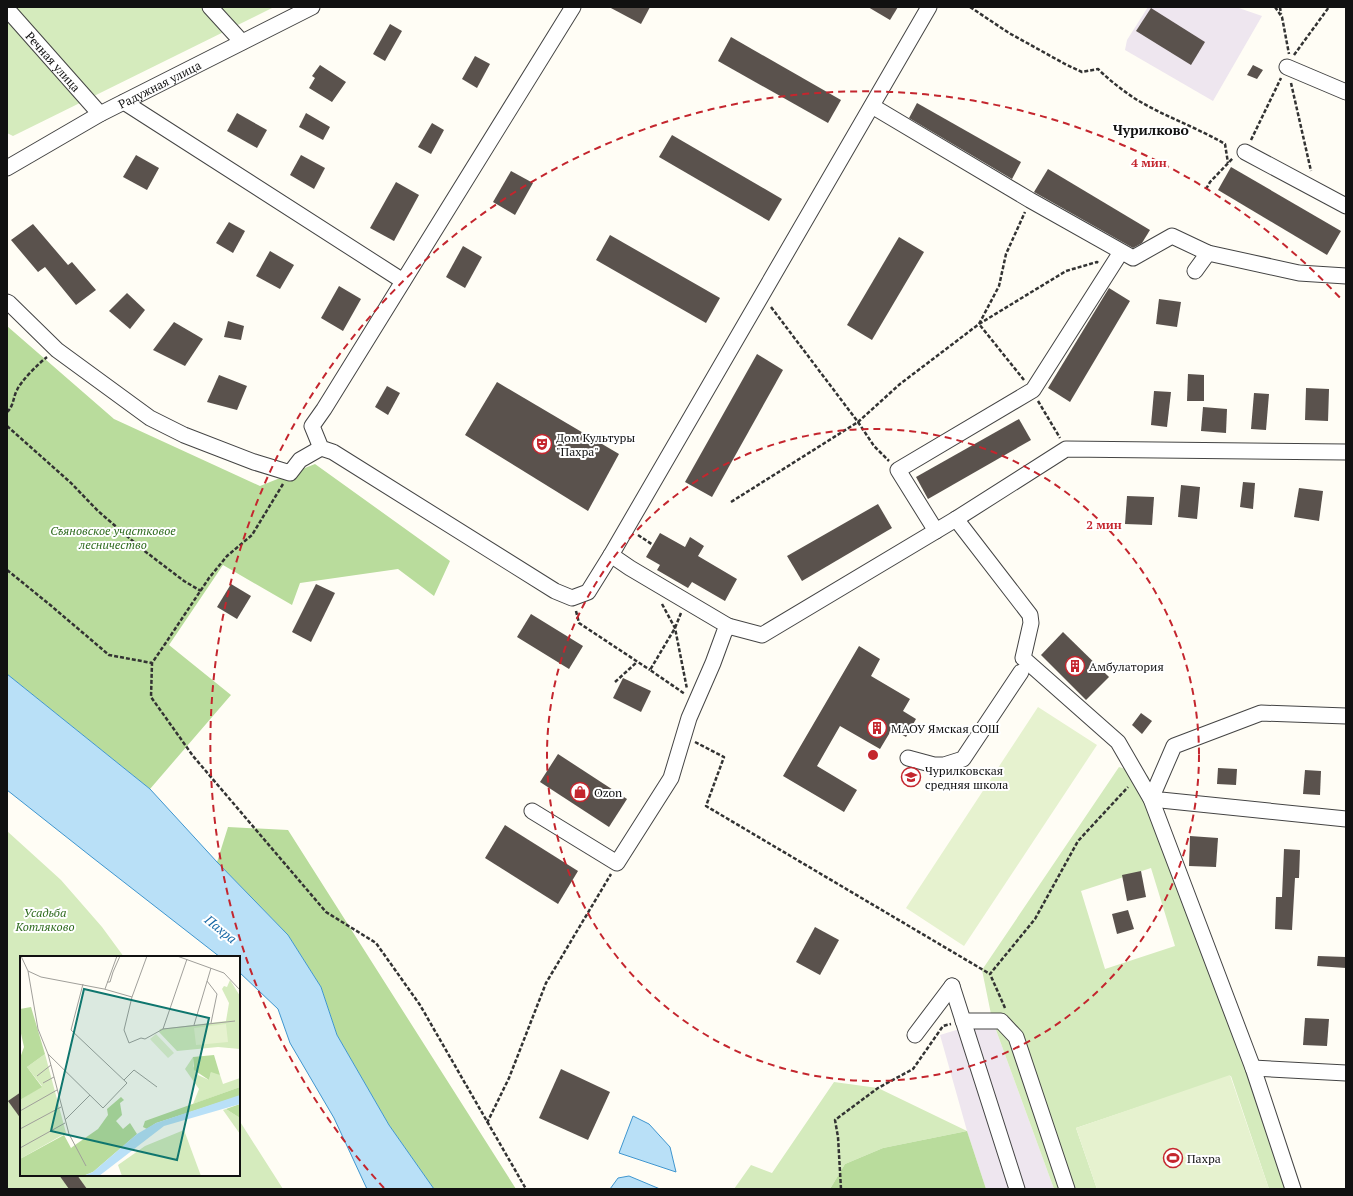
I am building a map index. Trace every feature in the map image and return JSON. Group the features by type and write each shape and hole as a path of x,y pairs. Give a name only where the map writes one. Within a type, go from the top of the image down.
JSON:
{"street":[{"path":"210,7 242,42"},
{"name":"Радужная улица","path":"9,167 100,114 312,7"},
{"path":"321,448 312,426 572,7"},
{"path":"7,302 57,350 150,418 184,435 247,460 290,473 300,460 321,448 333,452 555,591 572,598 588,592 611,556 929,7"},
{"name":"Речная улица","path":"7,9 100,114"},
{"path":"1287,67 1346,92"},
{"path":"124,102 403,281"},
{"path":"872,106 1030,200 1133,258 1172,236 1208,253 1300,273 1346,276"},
{"path":"1245,152 1346,206"},
{"path":"936,531 898,470 1032,390 1121,252"},
{"path":"1195,271 1208,253"},
{"path":"762,635 956,519 1066,449 1346,452"},
{"path":"956,519 1030,615 1031,623 1023,658 1118,742 1151,799 1253,1068 1293,1189"},
{"path":"611,556 728,626 777,639"},
{"path":"532,811 617,863 671,778 689,718 728,626"},
{"path":"908,758 934,765 944,765 963,759 1021,672"},
{"path":"1151,799 1174,746 1261,713 1346,716"},
{"path":"1151,799 1346,819"},
{"path":"915,1035 952,986 1017,1189"},
{"path":"963,1021 1001,1020 1016,1037 1068,1189"},
{"path":"1253,1068 1346,1073"}],"path":[{"path":"970,7 1009,33 1065,64 1082,72 1098,69 1113,83 1136,98 1225,144 1228,163"},
{"path":"1275,7 1282,17"},
{"path":"1280,7 1291,60 1329,7"},
{"path":"1206,189 1210,182 1228,163 1238,154 1245,152 1287,67"},
{"path":"1287,67 1315,190"},
{"path":"979,324 999,286 1006,254 1030,200"},
{"path":"731,502 858,422 900,384 979,324 1066,271 1097,262 1108,271"},
{"path":"762,295 858,422 874,446 898,470"},
{"path":"979,324 1032,390 1066,449"},
{"path":"7,412 10,409 17,389 41,362 57,350"},
{"path":"7,426 71,483 98,511 142,549 184,581 201,591"},
{"path":"290,473 252,534 227,556 201,591 152,663 151,697 193,756 326,912 376,943 420,1005 526,1189"},
{"path":"7,570 109,655 152,663"},
{"path":"572,598 579,623 688,696 674,628 660,601"},
{"path":"650,670 674,628 686,602"},
{"path":"615,682 637,662"},
{"path":"684,736 724,757 706,806 990,974 1005,1009"},
{"path":"990,974 1035,919 1078,841 1132,783"},
{"path":"487,1123 509,1078 546,983 617,863"},
{"path":"842,1189 838,1137 835,1120 878,1088 913,1069 943,1026 963,1021"}],"shaded area":[{"path":"1148,7 1236,7 1262,16 1213,101 1125,50 1127,40"},
{"path":"992,1019 1054,1189 986,1189 967,1131 940,1035"}],"green space":[{"path":"7,7 274,7 13,136 7,133"},
{"name":"Съяновское участковое лесничество","path":"7,326 114,419 260,486 315,464 450,561 434,596 398,569 300,583 292,605 223,565 169,645 231,695 150,789 7,674"},
{"path":"1038,707 1097,745 964,946 906,908"},
{"path":"1119,767 1148,776 1295,1189 1269,1189 1231,1076 1076,1128 1097,1189 1054,1189 992,1019 982,970","holes":["1151,868 1175,946 1105,969 1081,891"]},
{"path":"228,827 288,830 516,1189 434,1189 389,1125 337,1035 321,987 288,935 217,862"},
{"name":"Усадьба Котляково","path":"7,831 61,880 102,927 123,956 20,956 20,1176 240,1176 240,1122 283,1189 7,1189"},
{"name":"Пахра","path":"1230,1075 1269,1189 1097,1189 1076,1128"},
{"path":"834,1082 878,1088 967,1131 883,1148 845,1164 830,1189 734,1189 751,1165 772,1173"},
{"path":"967,1131 986,1189 830,1189 845,1164 883,1148"}],"water":[{"path":"7,674 150,789 217,862 288,935 321,987 337,1035 389,1125 434,1189 367,1189 334,1118 290,1043 278,1009 240,973 240,956 219,956 7,790"},
{"path":"633,1116 649,1124 670,1147 676,1172 619,1153"},
{"path":"629,1176 660,1189 610,1189 618,1178"}],"building":[{"path":"609,7 650,7 641,24"},
{"path":"868,7 898,7 890,20"},
{"path":"1151,8 1205,42 1191,65 1136,31"},
{"path":"390,24 402,31 385,61 373,54"},
{"path":"731,37 841,100 828,123 718,61"},
{"path":"475,56 490,64 477,88 462,79"},
{"path":"320,65 346,82 332,102 309,88 315,78 312,76"},
{"path":"1253,65 1263,70 1257,79 1247,75"},
{"path":"917,103 1021,162 1012,179 909,118"},
{"path":"237,113 267,130 257,148 227,131"},
{"path":"306,113 330,127 323,140 299,127"},
{"path":"432,123 444,130 431,154 418,147"},
{"path":"672,135 782,199 769,221 659,157"},
{"path":"136,155 159,168 147,190 123,177"},
{"path":"301,155 325,168 314,189 290,175"},
{"path":"1231,167 1341,231 1327,255 1218,190"},
{"path":"1048,169 1150,230 1142,243 1133,248 1034,192"},
{"path":"511,171 533,183 515,215 493,202"},
{"path":"396,182 419,195 394,241 370,228"},
{"path":"229,222 245,231 233,253 216,243"},
{"path":"33,224 68,265 72,262 96,290 76,305 45,267 38,272 11,240"},
{"path":"610,235 720,298 706,323 596,260"},
{"path":"899,237 924,252 872,340 847,325"},
{"path":"463,246 482,257 465,288 446,277"},
{"path":"270,251 294,265 280,289 256,276"},
{"path":"339,286 361,299 343,331 321,318"},
{"path":"1109,288 1130,301 1070,402 1048,388"},
{"path":"127,293 145,310 130,329 109,311"},
{"path":"1159,299 1181,302 1177,327 1156,324"},
{"path":"228,321 244,326 241,340 224,337"},
{"path":"174,322 203,339 185,366 153,350"},
{"path":"757,354 783,370 712,497 685,482"},
{"path":"1188,374 1204,375 1204,401 1187,401"},
{"path":"219,375 247,386 237,410 207,402"},
{"name":"Дом Культуры \"Пахра\"","path":"497,382 619,454 588,511 465,435"},
{"path":"387,386 400,393 388,415 375,407"},
{"path":"1306,388 1329,389 1328,421 1305,420"},
{"path":"1154,391 1171,392 1167,427 1151,425"},
{"path":"1254,393 1269,394 1266,430 1251,429"},
{"path":"1203,407 1227,409 1226,433 1201,431"},
{"path":"1019,419 1031,440 928,499 916,477"},
{"path":"1243,482 1255,483 1253,509 1240,507"},
{"path":"1181,485 1200,487 1197,519 1178,517"},
{"path":"1299,488 1323,491 1319,521 1294,517"},
{"path":"1127,496 1154,497 1152,525 1125,524"},
{"path":"878,504 892,528 802,581 787,556"},
{"path":"660,533 685,547 690,537 704,546 698,556 737,579 725,601 692,582 688,588 657,570 660,565 646,557"},
{"path":"231,584 251,596 237,619 217,607"},
{"path":"316,584 335,593 311,642 292,632"},
{"path":"531,614 583,646 569,669 517,637"},
{"name":"Амбулатория","path":"1063,632 1109,677 1086,700 1041,655"},
{"name":"МАОУ Ямская СОШ","path":"859,646 880,659 871,676 910,699 903,711 916,719 906,737 892,729 880,749 840,726 817,766 857,790 844,812 783,776"},
{"path":"623,678 651,691 641,712 613,698"},
{"path":"1141,713 1152,721 1142,734 1132,725"},
{"path":"558,754 627,799 609,827 540,782"},
{"path":"1218,768 1237,769 1236,785 1217,784"},
{"path":"1305,770 1321,771 1320,795 1303,794"},
{"path":"505,825 578,871 558,904 485,858"},
{"path":"1190,836 1218,838 1216,867 1189,866"},
{"path":"1284,849 1300,850 1299,878 1295,878 1292,930 1275,929 1276,897 1282,897"},
{"path":"1141,871 1146,897 1127,901 1122,875"},
{"path":"1128,910 1134,929 1117,934 1112,914"},
{"path":"815,927 839,940 820,975 796,962"},
{"path":"1318,956 1346,957 1346,968 1317,966"},
{"path":"1305,1018 1329,1019 1327,1046 1303,1045"},
{"path":"561,1069 610,1092 588,1140 539,1118"},
{"path":"20,1093 20,1118 8,1101"},
{"path":"60,1176 78,1176 87,1189 69,1189"}],"place":[{"name":"Дом Культуры \"Пахра\"","path":"542,444"},
{"name":"Амбулатория","path":"1075,666"},
{"name":"МАОУ Ямская СОШ","path":"877,728"},
{"name":"Чурилковская средняя школа","path":"911,777"},
{"name":"Ozon","path":"580,792"},
{"name":"Пахра","path":"1173,1158"}],"district":[{"name":"Чурилково","path":"1151,129"}]}
